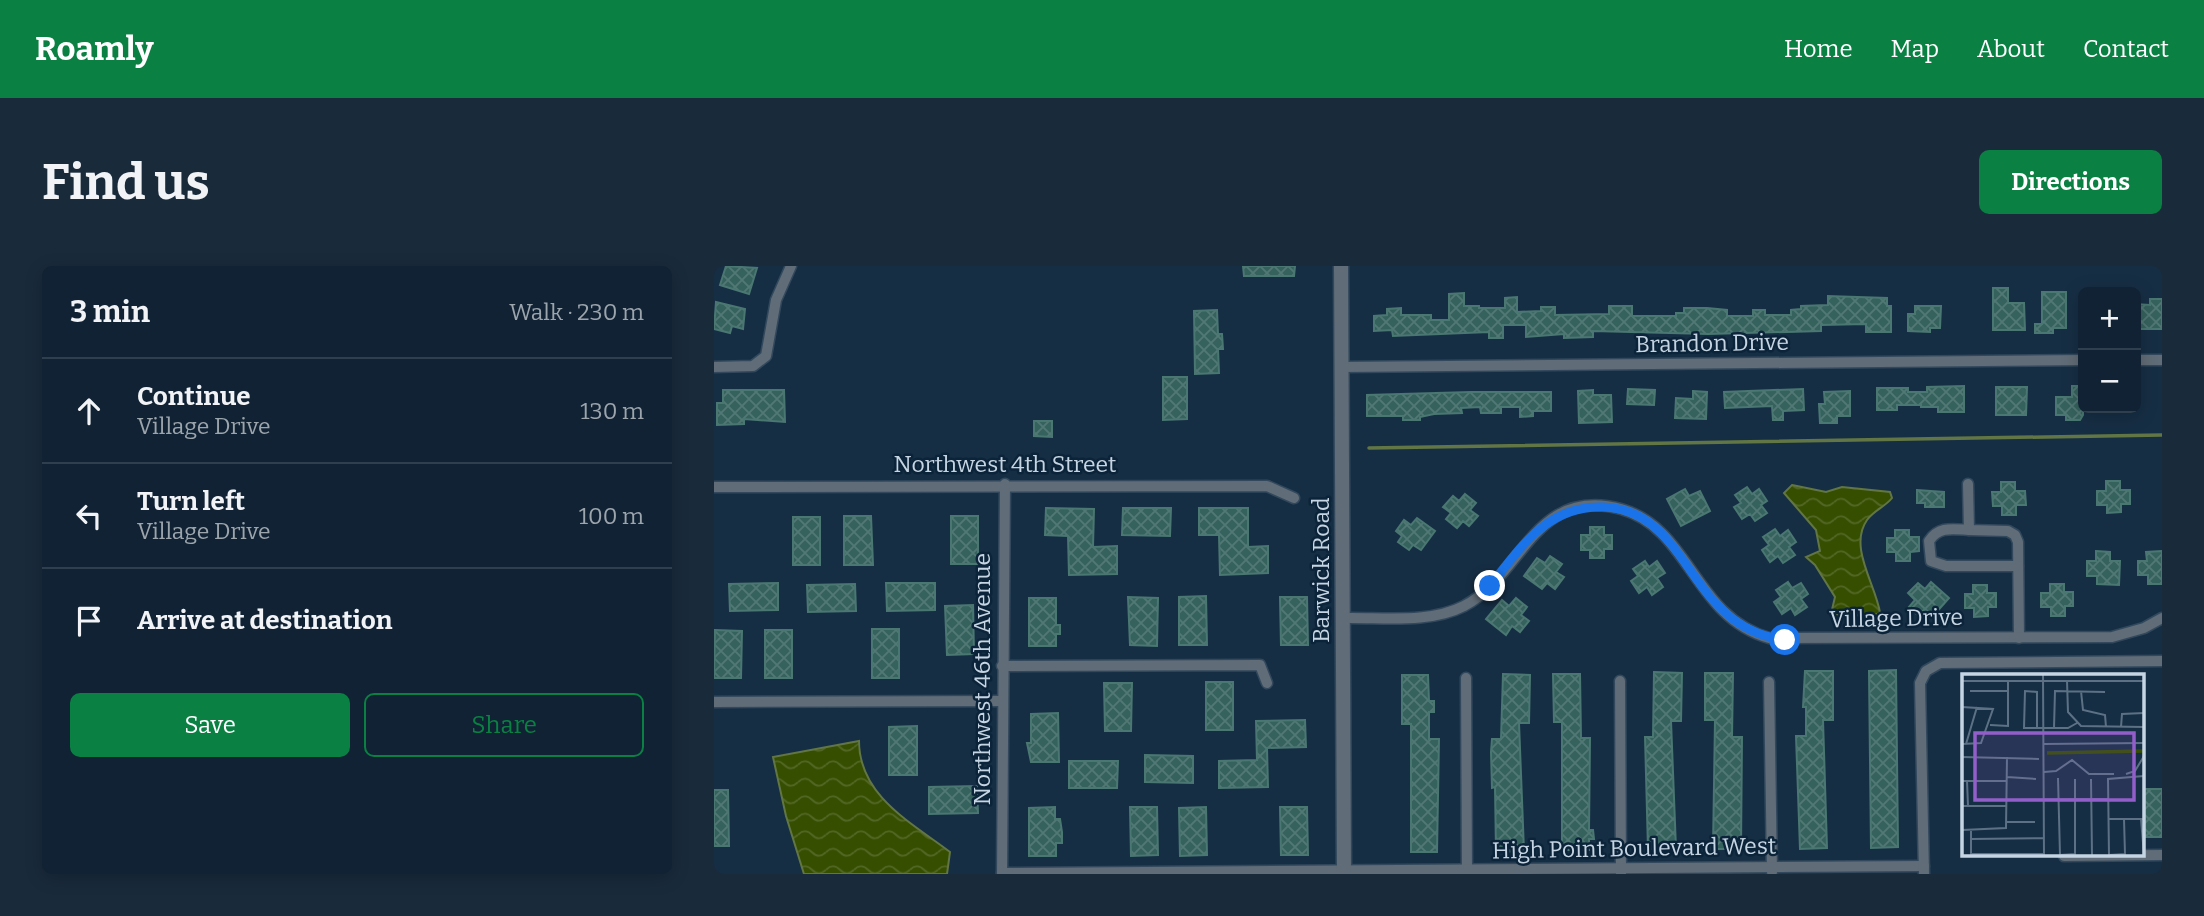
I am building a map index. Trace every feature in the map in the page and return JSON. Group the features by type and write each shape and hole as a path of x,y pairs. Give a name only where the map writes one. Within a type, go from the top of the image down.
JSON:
{"street":[{"path":"714,367 745,367 760,362 769,349 776,300 791,266"},
{"name":"Barwick Road","path":"1340,266 1344,873"},
{"name":"Brandon Drive","path":"1342,367 2078,360"},
{"path":"2141,360 2162,360"},
{"name":"Northwest 4th Street","path":"714,487 1005,484 1267,486 1294,498"},
{"name":"Northwest 46th Avenue","path":"1002,874 1005,484"},
{"path":"1968,484 1969,530"},
{"name":"Village Drive","path":"1343,618 1422,617 1452,611 1479,596 1527,540 1550,519 1578,508 1601,506 1628,511 1654,526 1728,619 1755,634 1785,640 2120,636 2144,628 2162,618"},
{"path":"2018,566 1946,566 1931,561 1929,541 1942,529 2008,531 2015,535 2018,566 2019,638"},
{"path":"1924,870 1920,683 1926,671 1940,663 2162,661"},
{"path":"1002,666 1260,665 1267,683"},
{"path":"1466,678 1467,872"},
{"path":"1620,681 1621,872"},
{"path":"1769,682 1772,871"},
{"path":"714,702 1002,701"},
{"path":"2144,855 2162,855"},
{"name":"High Point Boulevard West","path":"1002,874 1924,870"}],"water":[{"path":"1792,485 1826,492 1842,487 1890,492 1892,498 1867,520 1860,542 1880,613 1871,616 1831,614 1835,597 1815,565 1806,557 1820,551 1816,530 1784,493"},
{"path":"859,741 861,760 878,793 905,819 950,852 947,874 804,874 786,816 773,757"}],"building":[{"path":"726,266 757,268 749,294 720,285"},
{"path":"1243,266 1295,266 1294,276 1244,276"},
{"path":"1993,288 2008,288 2008,303 2024,303 2025,330 1993,330"},
{"path":"2042,292 2066,292 2066,328 2053,328 2053,333 2035,333 2035,324 2042,324"},
{"path":"1464,293 1464,306 1505,308 1505,298 1517,297 1517,312 1541,311 1541,307 1555,307 1555,315 1609,314 1609,306 1632,306 1632,316 1676,316 1676,313 1684,313 1684,308 1727,310 1727,316 1753,316 1753,310 1765,310 1765,315 1791,315 1791,310 1801,309 1801,306 1828,305 1828,296 1887,298 1887,306 1891,306 1891,332 1866,332 1866,324 1821,325 1821,331 1708,334 1593,331 1593,337 1564,338 1564,334 1526,337 1526,325 1503,325 1503,338 1489,338 1489,332 1393,336 1392,330 1374,331 1374,316 1387,315 1387,309 1401,308 1401,315 1431,315 1431,320 1449,320 1449,294"},
{"path":"2150,299 2162,299 2162,329 2141,329 2141,304 2150,305"},
{"path":"716,302 745,309 743,329 732,326 730,333 714,329"},
{"path":"1915,306 1941,306 1940,328 1930,328 1930,332 1908,331 1908,314 1915,314"},
{"path":"1217,310 1218,334 1222,334 1223,349 1218,349 1219,373 1195,374 1194,311"},
{"path":"1163,377 1187,377 1187,419 1163,420"},
{"path":"1964,386 1964,412 1938,412 1938,407 1921,405 1897,405 1897,410 1877,410 1877,388 1908,388 1908,392 1927,392 1927,387"},
{"path":"2072,386 2078,386 2078,413 2083,413 2080,420 2066,420 2066,415 2056,415 2056,397 2072,397"},
{"path":"1996,387 2027,387 2026,415 1996,415"},
{"path":"1628,389 1655,390 1654,405 1627,404"},
{"path":"1803,389 1804,410 1783,411 1783,420 1773,420 1772,406 1725,408 1724,392"},
{"path":"723,390 784,390 785,422 744,419 744,424 717,425 717,403 723,403"},
{"path":"1593,390 1593,395 1611,395 1612,422 1579,423 1578,391"},
{"path":"1693,391 1707,392 1706,419 1675,418 1676,398 1693,399"},
{"path":"1850,391 1850,416 1837,416 1837,423 1820,423 1819,404 1825,404 1824,392"},
{"path":"1551,392 1551,411 1533,411 1533,416 1520,417 1520,407 1501,407 1501,413 1481,413 1480,407 1461,408 1462,413 1434,414 1420,417 1420,420 1403,420 1403,416 1367,416 1367,395"},
{"path":"1034,421 1052,421 1052,437 1034,436"},
{"path":"2106,481 2120,481 2120,490 2130,490 2130,504 2121,504 2121,512 2107,513 2107,505 2097,505 2097,491 2106,491"},
{"path":"2001,482 2015,482 2015,491 2025,491 2026,505 2016,505 2016,515 2002,515 2002,506 1993,506 1992,492 2001,492"},
{"path":"1747,487 1752,494 1759,489 1767,501 1761,505 1767,513 1755,521 1750,514 1742,519 1734,507 1741,503 1735,495"},
{"path":"1685,489 1689,496 1700,491 1710,511 1681,526 1667,499"},
{"path":"1917,490 1944,492 1944,507 1925,507 1925,503 1917,503"},
{"path":"1465,494 1476,503 1470,510 1478,516 1469,526 1463,521 1457,528 1446,519 1451,513 1443,507 1453,496 1459,501"},
{"path":"1046,508 1094,509 1093,547 1117,546 1117,574 1069,575 1068,536 1045,535"},
{"path":"1123,508 1171,508 1170,536 1122,535"},
{"path":"1199,508 1248,508 1248,547 1268,546 1268,573 1220,575 1219,535 1199,535"},
{"path":"844,516 871,516 873,565 844,565"},
{"path":"951,516 978,516 978,564 951,564"},
{"path":"793,517 820,517 820,565 793,565"},
{"path":"1417,518 1435,531 1421,550 1413,545 1409,550 1398,542 1402,536 1396,531 1404,520 1411,525"},
{"path":"1590,527 1604,527 1604,535 1612,535 1612,549 1604,549 1604,558 1590,558 1590,550 1581,550 1581,535 1590,535"},
{"path":"1775,529 1780,536 1788,530 1796,542 1789,547 1795,555 1783,563 1778,556 1770,562 1762,550 1769,545 1763,537"},
{"path":"1895,530 1909,530 1909,537 1919,537 1919,551 1910,552 1910,561 1896,561 1896,552 1887,552 1887,538 1895,538"},
{"path":"2096,551 2110,552 2110,561 2120,561 2119,585 2097,584 2097,576 2087,576 2087,561 2096,561"},
{"path":"2162,551 2162,584 2148,584 2148,575 2138,575 2138,561 2147,561 2146,552"},
{"path":"1550,556 1562,564 1556,572 1564,577 1555,589 1547,583 1542,589 1524,576 1537,558 1545,563"},
{"path":"1645,561 1649,567 1657,561 1665,573 1657,578 1663,587 1652,595 1647,587 1639,593 1631,581 1638,576 1633,569"},
{"path":"1788,582 1792,588 1801,583 1808,594 1801,599 1807,607 1795,615 1791,608 1782,614 1774,602 1781,597 1776,590"},
{"path":"1931,582 1949,598 1933,616 1925,609 1919,616 1909,607 1915,600 1908,593 1918,583 1925,589"},
{"path":"778,583 778,610 730,611 729,584"},
{"path":"886,583 935,583 935,610 887,611"},
{"path":"855,584 856,611 808,612 807,585"},
{"path":"2050,584 2064,584 2064,592 2073,592 2073,606 2065,606 2065,616 2051,616 2051,607 2041,607 2041,593 2050,593"},
{"path":"1973,585 1987,585 1987,593 1996,593 1996,607 1988,607 1988,616 1974,617 1974,608 1965,608 1965,594 1973,594"},
{"path":"1206,596 1207,645 1179,645 1179,597"},
{"path":"1128,597 1158,598 1157,646 1130,645"},
{"path":"1280,597 1307,597 1308,645 1281,645"},
{"path":"1029,598 1056,598 1056,625 1060,625 1060,634 1056,634 1056,646 1029,646"},
{"path":"1516,598 1527,607 1521,615 1529,621 1520,632 1512,626 1506,635 1486,619 1502,600 1509,606"},
{"path":"973,605 974,654 947,655 945,606"},
{"path":"872,629 899,629 899,678 872,678"},
{"path":"715,630 742,631 741,678 714,678"},
{"path":"765,630 792,630 792,678 765,678"},
{"path":"1896,670 1898,847 1871,848 1869,671"},
{"path":"1805,671 1833,671 1833,720 1823,720 1827,848 1800,849 1796,736 1806,736 1806,707 1803,707"},
{"path":"1654,672 1682,673 1681,721 1671,721 1676,849 1648,849 1645,737 1653,737"},
{"path":"1705,673 1733,673 1732,737 1742,737 1741,849 1713,849 1715,720 1705,720"},
{"path":"1503,674 1530,675 1529,723 1519,723 1524,851 1496,852 1495,787 1492,788 1491,752 1492,739 1501,739"},
{"path":"1553,674 1580,674 1581,738 1590,738 1589,830 1593,830 1594,839 1589,839 1589,850 1562,850 1562,722 1554,722"},
{"path":"1402,675 1428,675 1429,701 1434,701 1434,712 1429,712 1429,739 1439,739 1437,852 1411,852 1411,724 1402,724"},
{"path":"1206,682 1233,682 1233,730 1206,730"},
{"path":"1104,683 1132,683 1131,731 1105,731"},
{"path":"1058,713 1059,762 1031,762 1027,743 1031,743 1031,714"},
{"path":"1305,720 1306,747 1267,748 1268,787 1219,788 1219,761 1257,760 1256,721"},
{"path":"917,726 917,775 889,775 889,727"},
{"path":"1145,755 1193,756 1193,783 1145,782"},
{"path":"1069,761 1118,761 1117,788 1069,788"},
{"path":"977,786 978,813 929,814 929,787"},
{"path":"2144,789 2162,789 2162,837 2144,837"},
{"path":"714,790 728,790 729,846 714,846"},
{"path":"1055,807 1055,819 1060,819 1062,832 1062,843 1056,843 1056,856 1029,856 1029,808"},
{"path":"1130,807 1157,807 1158,855 1131,856"},
{"path":"1206,807 1207,855 1180,856 1179,808"},
{"path":"1280,807 1307,807 1308,855 1281,855"}],"waterway":[{"path":"1369,448 2162,435"}],"route":[{"path":"1490,586 1527,540 1550,519 1578,508 1594,506 1620,509 1642,518 1666,537 1717,608 1728,619 1755,634 1785,640"}]}
